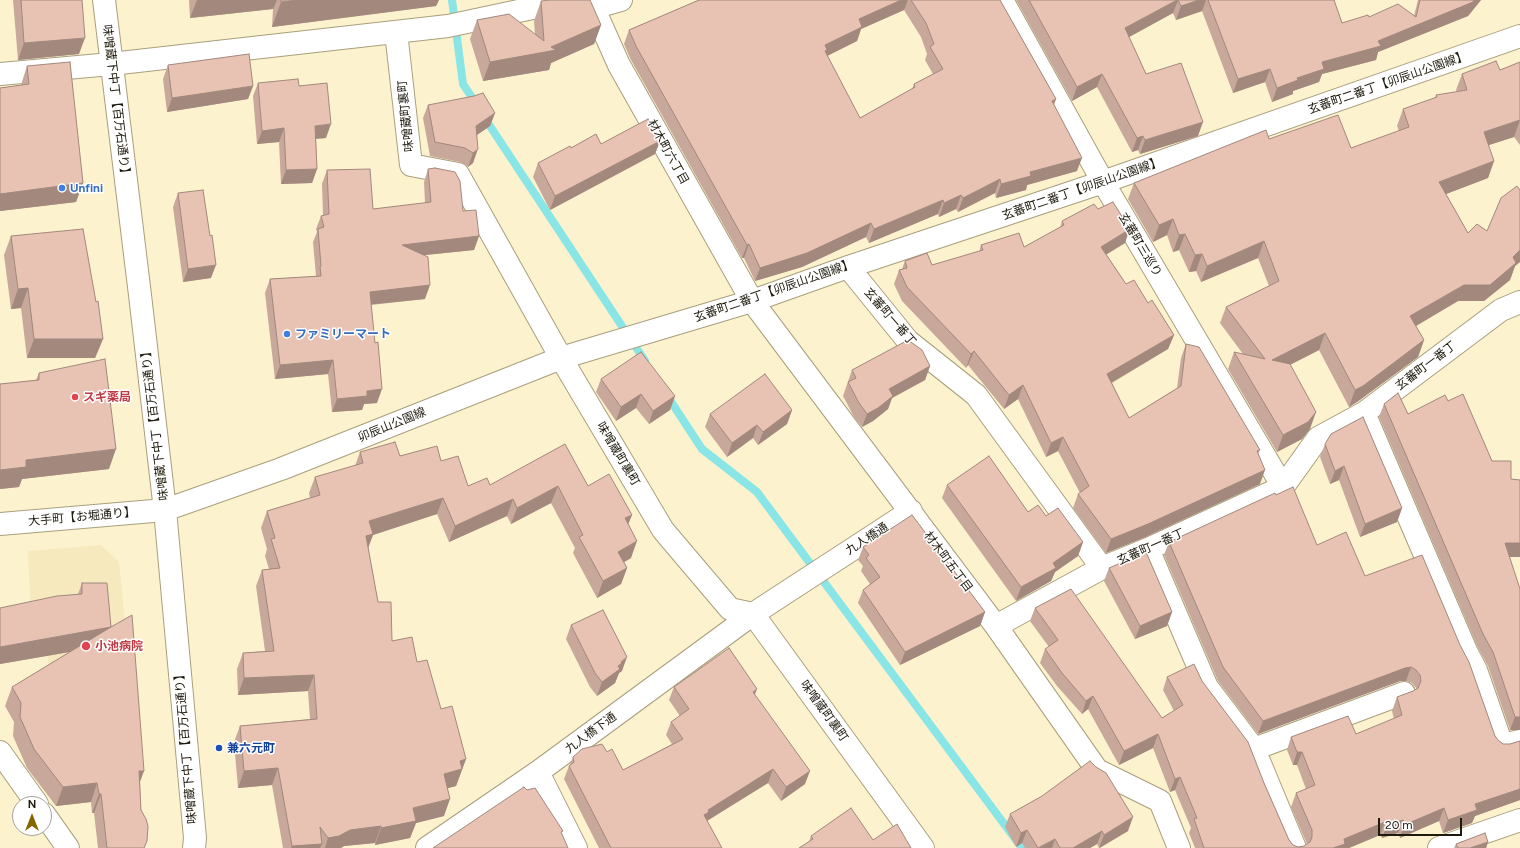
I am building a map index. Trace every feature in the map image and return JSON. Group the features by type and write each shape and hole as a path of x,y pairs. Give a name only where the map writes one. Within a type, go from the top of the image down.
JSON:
{"main road":[{"name":"味噌蔵下中丁【百万石通り】","path":"104,0 140,295 164,510 195,838 194,848"},
{"path":"0,74 111,64 396,32 456,24 570,0"},
{"path":"592,4 621,0"},
{"name":"玄蕃町三巡り","path":"1007,2 1103,182 1284,487"},
{"name":"材木町六丁目","path":"592,4 619,65 752,301"},
{"name":"味噌蔵町裏町","path":"396,32 412,165 458,174 561,358 663,530 730,609 753,614 923,848"},
{"name":"玄蕃町二番丁【卯辰山公園線】","path":"619,341 752,301 848,267 1103,182 1520,36"},
{"name":"玄蕃町一番丁","path":"848,267 908,341 976,394 1102,568 1148,549 1284,487 1318,438 1364,413 1500,310 1520,302"},
{"name":"材木町五丁目","path":"752,301 996,626 1097,770 1160,800 1179,848"},
{"name":"卯辰山公園線","path":"164,510 281,469 561,358 619,341"},
{"path":"1364,413 1467,653 1476,670 1502,745 1519,744"},
{"name":"大手町【お堀通り】","path":"0,524 164,510"},
{"name":"九人橋通","path":"753,614 911,511"},
{"path":"1148,549 1207,687 1254,749 1295,848"},
{"path":"996,626 1102,568"},
{"name":"九人橋下通","path":"426,848 538,772 753,614"},
{"path":"1254,749 1404,693"},
{"path":"0,752 31,796"},
{"path":"538,772 576,848"},
{"path":"1439,848 1520,820"},
{"path":"52,825 68,848"}],"shaded area":[{"name":"小池病院","path":"101,545 119,562 138,750 51,674 38,617 31,618 28,551"}],"building":[{"path":"21,0 82,0 85,38 24,43"},
{"path":"281,0 299,0 281,2"},
{"path":"590,0 601,25 551,47 556,50 490,62 477,20 509,14 544,41 541,1"},
{"path":"699,0 901,0 859,19 862,27 825,45 827,50 825,51 860,118 915,87 914,84 943,69 930,47 934,44 926,23 911,0 1000,0 1056,99 1052,101 1082,158 1030,172 1031,176 1001,184 1000,179 963,198 961,195 944,203 943,200 874,229 871,223 807,253 760,268 749,244 747,245 636,46 629,30"},
{"path":"1029,0 1177,0 1125,28 1146,74 1181,63 1203,122 1145,140 1143,136 1137,138 1102,74 1077,87"},
{"path":"1178,0 1199,0 1181,6"},
{"path":"1208,0 1334,0 1342,23 1368,15 1369,17 1398,4 1416,17 1420,0 1474,0 1473,2 1378,41 1381,46 1322,62 1324,69 1297,78 1298,80 1277,88 1270,69 1238,79"},
{"path":"249,54 253,86 172,98 168,65"},
{"path":"1496,61 1500,70 1520,62 1520,120 1484,132 1494,161 1439,182 1468,233 1477,224 1487,231 1501,198 1517,186 1520,190 1520,250 1513,257 1516,263 1490,285 1464,285 1410,316 1424,340 1363,386 1355,390 1325,333 1272,360 1290,364 1316,412 1308,422 1283,435 1234,352 1265,359 1226,307 1279,281 1264,241 1207,266 1202,254 1195,255 1185,234 1179,235 1173,219 1159,225 1134,183 1266,130 1269,139 1338,115 1351,148 1409,127 1403,109 1437,97 1436,95 1467,90 1462,74"},
{"path":"70,62 83,183 0,194 0,88 29,84 27,66"},
{"path":"298,79 299,86 327,83 331,124 315,126 317,169 286,170 284,128 262,131 258,83"},
{"path":"483,93 495,113 476,126 478,149 473,153 465,148 435,142 428,105"},
{"path":"648,119 660,141 555,196 538,163 570,146 571,148 596,134 601,144"},
{"path":"435,168 455,172 460,181 463,211 476,210 479,236 402,245 428,257 430,285 370,292 375,343 378,342 382,389 367,391 367,396 337,399 333,360 280,365 270,279 321,276 318,229 324,227 321,216 329,214 327,170 370,169 373,209 431,202 428,169"},
{"path":"203,190 216,265 188,269 178,193"},
{"path":"1113,202 1130,229 1101,247 1126,284 1134,280 1148,303 1152,300 1174,335 1107,374 1129,418 1181,386 1186,344 1199,347 1260,450 1257,451 1265,470 1148,524 1111,539 1078,494 1089,486 1063,437 1051,443 1023,385 1009,395 974,351 971,354 907,287 899,270 907,268 905,261 927,253 932,265 983,250 981,245 1019,233 1024,247 1064,225 1062,221 1094,204 1098,209"},
{"path":"83,229 96,302 98,301 103,339 34,339 28,288 18,289 11,236"},
{"path":"908,340 922,350 930,366 889,389 893,396 878,408 867,414 859,403 848,382 856,378 852,370"},
{"path":"641,352 675,396 653,411 641,394 621,407 601,379"},
{"path":"105,359 116,449 26,460 26,467 0,470 0,384 39,380 39,373"},
{"path":"765,374 792,410 763,432 757,425 732,443 710,414"},
{"path":"1398,393 1408,414 1445,395 1448,401 1463,394 1492,461 1511,461 1511,479 1520,480 1520,543 1505,543 1520,589 1520,717 1515,717 1493,652 1483,634 1384,404"},
{"path":"1363,417 1402,508 1365,524 1344,466 1335,471 1325,444 1331,434"},
{"path":"395,442 400,456 437,446 441,461 458,456 468,486 487,478 490,485 565,444 588,486 609,474 632,515 625,518 637,541 618,552 627,568 603,581 579,537 583,535 558,486 517,508 513,499 455,526 443,498 369,521 373,534 366,536 378,602 391,602 392,641 412,637 417,662 427,660 441,709 452,706 466,759 460,761 462,769 444,774 450,799 413,808 416,821 381,828 381,826 350,830 339,836 328,838 320,827 322,844 292,846 278,768 244,771 240,726 317,719 314,675 244,678 243,653 274,651 262,570 280,568 271,539 275,538 267,511 320,495 315,477 363,463 360,452"},
{"path":"989,456 1028,512 1038,505 1046,516 1058,508 1083,542 1053,563 1056,568 1021,587 947,485"},
{"path":"1293,487 1317,545 1346,532 1365,576 1422,555 1460,645 1469,662 1495,736 1503,744 1510,744 1520,741 1520,789 1475,804 1477,810 1448,820 1444,808 1404,825 1403,820 1387,825 1385,822 1344,839 1345,844 1333,848 1204,848 1194,819 1197,818 1180,777 1175,779 1158,734 1124,751 1093,696 1086,701 1062,673 1045,649 1058,640 1035,608 1071,589 1162,718 1183,705 1167,677 1194,664 1202,681 1248,742 1289,840 1293,845 1298,847 1304,846 1310,842 1312,830 1296,793 1315,785 1302,752 1297,752 1291,737 1348,716 1356,734 1402,715 1397,697 1418,688 1421,681 1420,675 1411,667 1405,668 1263,721 1223,667 1169,542 1275,493 1276,495"},
{"path":"912,515 985,612 905,652 863,590 880,577 866,558 869,555 863,547"},
{"path":"1146,552 1172,612 1140,626 1109,568"},
{"path":"82,583 107,583 111,627 0,647 0,608 57,596 82,594"},
{"path":"603,610 627,657 618,666 620,669 602,682 595,673 571,625"},
{"path":"132,615 144,771 139,771 141,810 148,826 147,841 144,848 107,848 101,794 99,794 97,783 63,787 34,749 20,717 21,703 12,687"},
{"path":"729,648 757,689 753,692 810,771 786,787 773,769 708,810 709,812 704,815 722,848 611,848 569,766 574,762 573,757 582,749 602,744 607,752 612,749 623,770 683,739 671,722 689,709 674,687"},
{"path":"1090,761 1106,773 1133,817 1104,835 1102,831 1073,848 1060,848 1055,839 1038,848 1027,830 1021,833 1010,814 1042,796"},
{"path":"524,787 527,790 535,788 563,831 561,832 568,848 433,848"},
{"path":"851,808 873,840 897,824 911,848 799,848 813,839 811,836"},
{"path":"1485,833 1488,842 1470,848 1458,848 1456,844"}],"waterway":[{"path":"452,0 463,84 477,105"},
{"path":"484,117 645,361"},
{"path":"666,394 702,449 757,492 1022,848"}],"place":[{"name":"Unfini","path":"62,188"},
{"name":"ファミリーマート","path":"287,334"},
{"name":"スギ薬局","path":"75,397"},
{"name":"小池病院","path":"86,646"},
{"name":"兼六元町","path":"219,748"}]}
